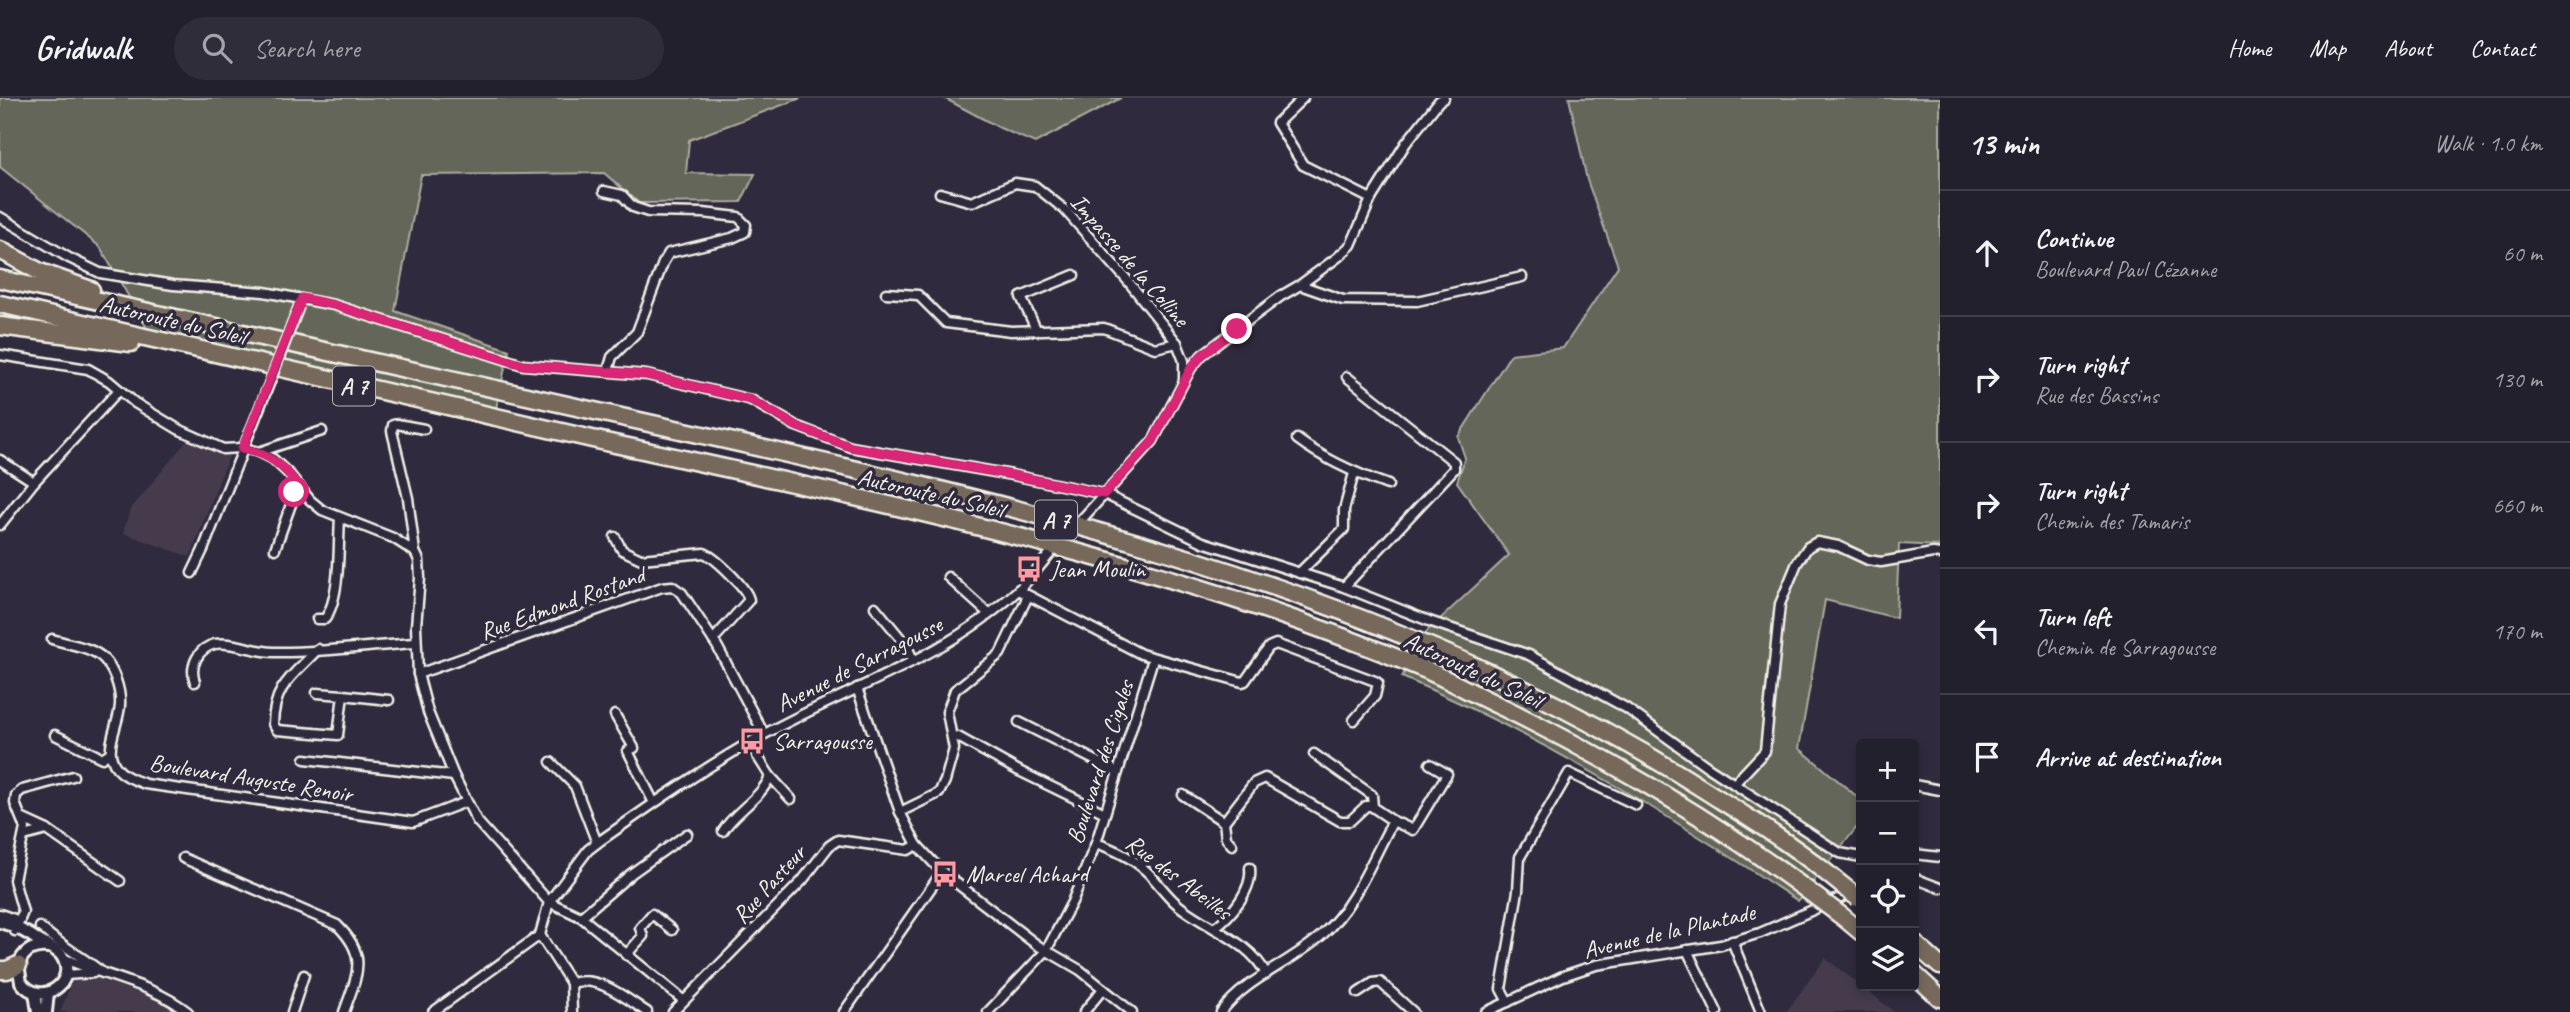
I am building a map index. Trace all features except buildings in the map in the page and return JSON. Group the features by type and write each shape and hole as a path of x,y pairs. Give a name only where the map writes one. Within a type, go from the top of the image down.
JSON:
{"highway":[{"path":"0,250 30,267 67,282 228,329"},
{"name":"Autoroute du Soleil","path":"0,279 779,452 1062,522 1216,567 1310,599 1445,651 1555,703 1690,781 1798,850 1856,893"},
{"name":"Autoroute du Soleil","path":"0,304 418,401 800,485 1064,548 1188,584 1304,622 1427,671 1607,760 1807,890 1856,928"},
{"path":"0,327 221,354"},
{"path":"1919,947 1940,966"},
{"path":"0,970 7,970 23,958"},
{"path":"1919,979 1940,998"}],"street":[{"path":"1303,98 1277,123 1303,165 1371,199"},
{"path":"1082,519 1153,441 1191,368 1202,355 1351,245 1371,199 1406,143 1444,98"},
{"name":"Impasse de la Colline","path":"940,193 972,202 1015,183 1035,186 1065,210 1128,281 1177,343 1184,361 1184,383"},
{"path":"604,191 622,195 633,208 648,212 738,216 746,225 745,232 732,238 669,253 663,262 637,332 612,356 608,371"},
{"path":"0,217 100,273 173,285 264,292 301,302 334,305 523,365 647,375 751,400 796,426 851,447 1104,494 1202,542 1344,587 1429,621 1529,655 1626,708 1734,784 1840,853 1856,856"},
{"path":"1037,331 1021,296 1074,275"},
{"path":"1300,285 1343,300 1417,301 1522,276"},
{"path":"886,293 918,295 946,323 1011,331 1104,328 1155,348 1177,343"},
{"path":"192,573 204,550 301,302"},
{"path":"0,355 88,369 177,429 223,449 259,452 273,459 322,510 393,538 415,552"},
{"path":"1344,587 1454,469 1454,461 1347,377"},
{"path":"0,525 34,482 119,390"},
{"path":"424,429 397,424 393,425 392,431 408,498 415,552 419,560 415,643 418,674 428,712 454,776 477,821 549,902 581,917 683,1000"},
{"path":"259,452 322,431"},
{"path":"1297,439 1321,457 1388,485"},
{"path":"0,460 34,482"},
{"path":"1299,573 1344,529 1344,510 1354,473"},
{"path":"275,549 298,485"},
{"path":"317,619 324,620 331,611 340,518"},
{"path":"615,537 622,550 641,559 704,553 711,556 748,594 749,600 713,640"},
{"path":"1734,784 1765,751 1780,604 1797,563 1808,547 1817,542 1838,546 1868,560 1881,562 1940,554"},
{"name":"Avenue de Sarragousse","path":"549,902 588,850 654,803 764,734 913,660 989,614 1018,590 1050,554"},
{"path":"948,577 989,614"},
{"name":"Rue Edmond Rostand","path":"418,674 671,586 682,593 713,640 764,734"},
{"path":"1018,590 1153,659 1242,682 1269,647 1276,644 1378,683 1375,696 1354,720"},
{"path":"900,813 939,793 954,749 947,712 951,696 1000,654 1028,596"},
{"path":"875,607 907,646 913,660"},
{"path":"52,639 103,658 117,681 120,704 110,753 102,758 55,736"},
{"path":"195,682 193,670 196,659 203,649 217,643 273,652 415,643"},
{"path":"318,649 276,696 273,724 278,730 285,732 338,735 343,695"},
{"name":"Boulevard des Cigales","path":"988,1012 1046,951 1072,902 1096,843 1153,659"},
{"path":"857,688 900,813 917,845 942,872 1046,951 1080,970 1132,1012"},
{"path":"317,693 389,700"},
{"path":"615,715 634,748 628,751 654,803"},
{"path":"1019,722 1118,772"},
{"path":"958,737 1019,771 1105,813"},
{"path":"749,743 770,776 791,799"},
{"name":"Boulevard Auguste Renoir","path":"110,753 121,773 145,784 406,821 426,819 466,802"},
{"path":"1314,754 1372,795 1373,807"},
{"path":"305,759 454,776"},
{"path":"551,762 575,786 597,843"},
{"path":"1224,822 1254,782 1265,778 1340,821 1350,821 1366,806 1373,807 1393,821 1413,830 1447,774 1430,764"},
{"path":"1507,1002 1501,989 1518,891 1520,857 1569,773 1636,805"},
{"path":"21,982 22,938 17,927 23,912 14,880 24,836 23,819 15,803 18,792 73,776"},
{"path":"723,831 730,819 767,785 770,776"},
{"path":"1919,786 1940,790"},
{"path":"1183,795 1224,822 1227,838 1232,845"},
{"path":"23,819 47,830 120,881"},
{"path":"1221,1012 1266,974 1301,953 1338,920 1352,900 1393,821"},
{"path":"24,836 47,830"},
{"path":"581,917 632,873 687,834"},
{"name":"Rue Pasteur","path":"673,1012 802,881 829,846 838,840 908,850 917,845"},
{"name":"Rue des Abeilles","path":"1096,843 1128,857 1178,905 1214,928 1261,964 1266,974"},
{"path":"1919,855 1940,858"},
{"path":"183,858 337,925 357,952 360,965 344,1012"},
{"path":"1214,928 1224,921 1250,884 1250,868"},
{"path":"844,1012 942,872"},
{"path":"1919,880 1940,888"},
{"name":"Avenue de la Plantade","path":"1486,1012 1563,976 1596,965 1732,941 1856,897"},
{"path":"433,1012 540,935 549,902"},
{"path":"0,914 63,958 96,972 153,989 188,1012"},
{"path":"626,955 643,936 640,928 652,914 672,930"},
{"path":"0,922 17,927"},
{"path":"40,927 74,954 106,974"},
{"path":"540,935 571,983 572,1012"},
{"path":"1732,941 1761,1012"},
{"path":"23,958 33,947 48,947"},
{"path":"1687,950 1717,1012"},
{"path":"34,993 48,993 59,987 65,975 63,958"},
{"path":"65,975 96,972"},
{"path":"292,1012 304,975"},
{"path":"0,977 21,982 34,993 38,1012"},
{"path":"571,983 584,979 594,981 646,1012"},
{"path":"1358,993 1373,983 1380,982 1413,1012"},
{"path":"1084,1012 1103,989"},
{"path":"46,1012 48,993"}],"shaded area":[{"path":"188,439 229,456 190,557 123,533 130,510"},
{"path":"1825,958 1856,982 1856,991 1868,991 1894,1012 1786,1012"},
{"path":"75,974 100,977 172,1006 179,1012 60,1012"}],"green space":[{"path":"0,98 801,98 689,140 686,173 755,174 741,202 639,203 604,173 421,175 395,311 509,350 492,426 319,385 152,337 100,247 0,167"},
{"path":"944,98 1121,98 1035,143"},
{"path":"1569,98 1940,98 1940,546 1899,544 1896,618 1825,600 1799,748 1856,796 1856,828 1798,901 1606,780 1506,726 1402,677 1426,632 1509,555 1457,482 1465,458 1458,437 1511,354 1563,348 1618,266 1587,180"}],"tunnel":[{"path":"1056,548 1075,526"}],"place":[{"name":"Jean Moulin","path":"1029,569"},
{"name":"Sarragousse","path":"752,741"},
{"name":"Marcel Achard","path":"945,874"}],"route":[{"path":"294,492 298,485 273,459 259,452 242,449 302,298 334,305 523,365 647,375 751,400 796,426 851,447 1104,494 1153,441 1191,368 1202,355 1237,329"}]}
